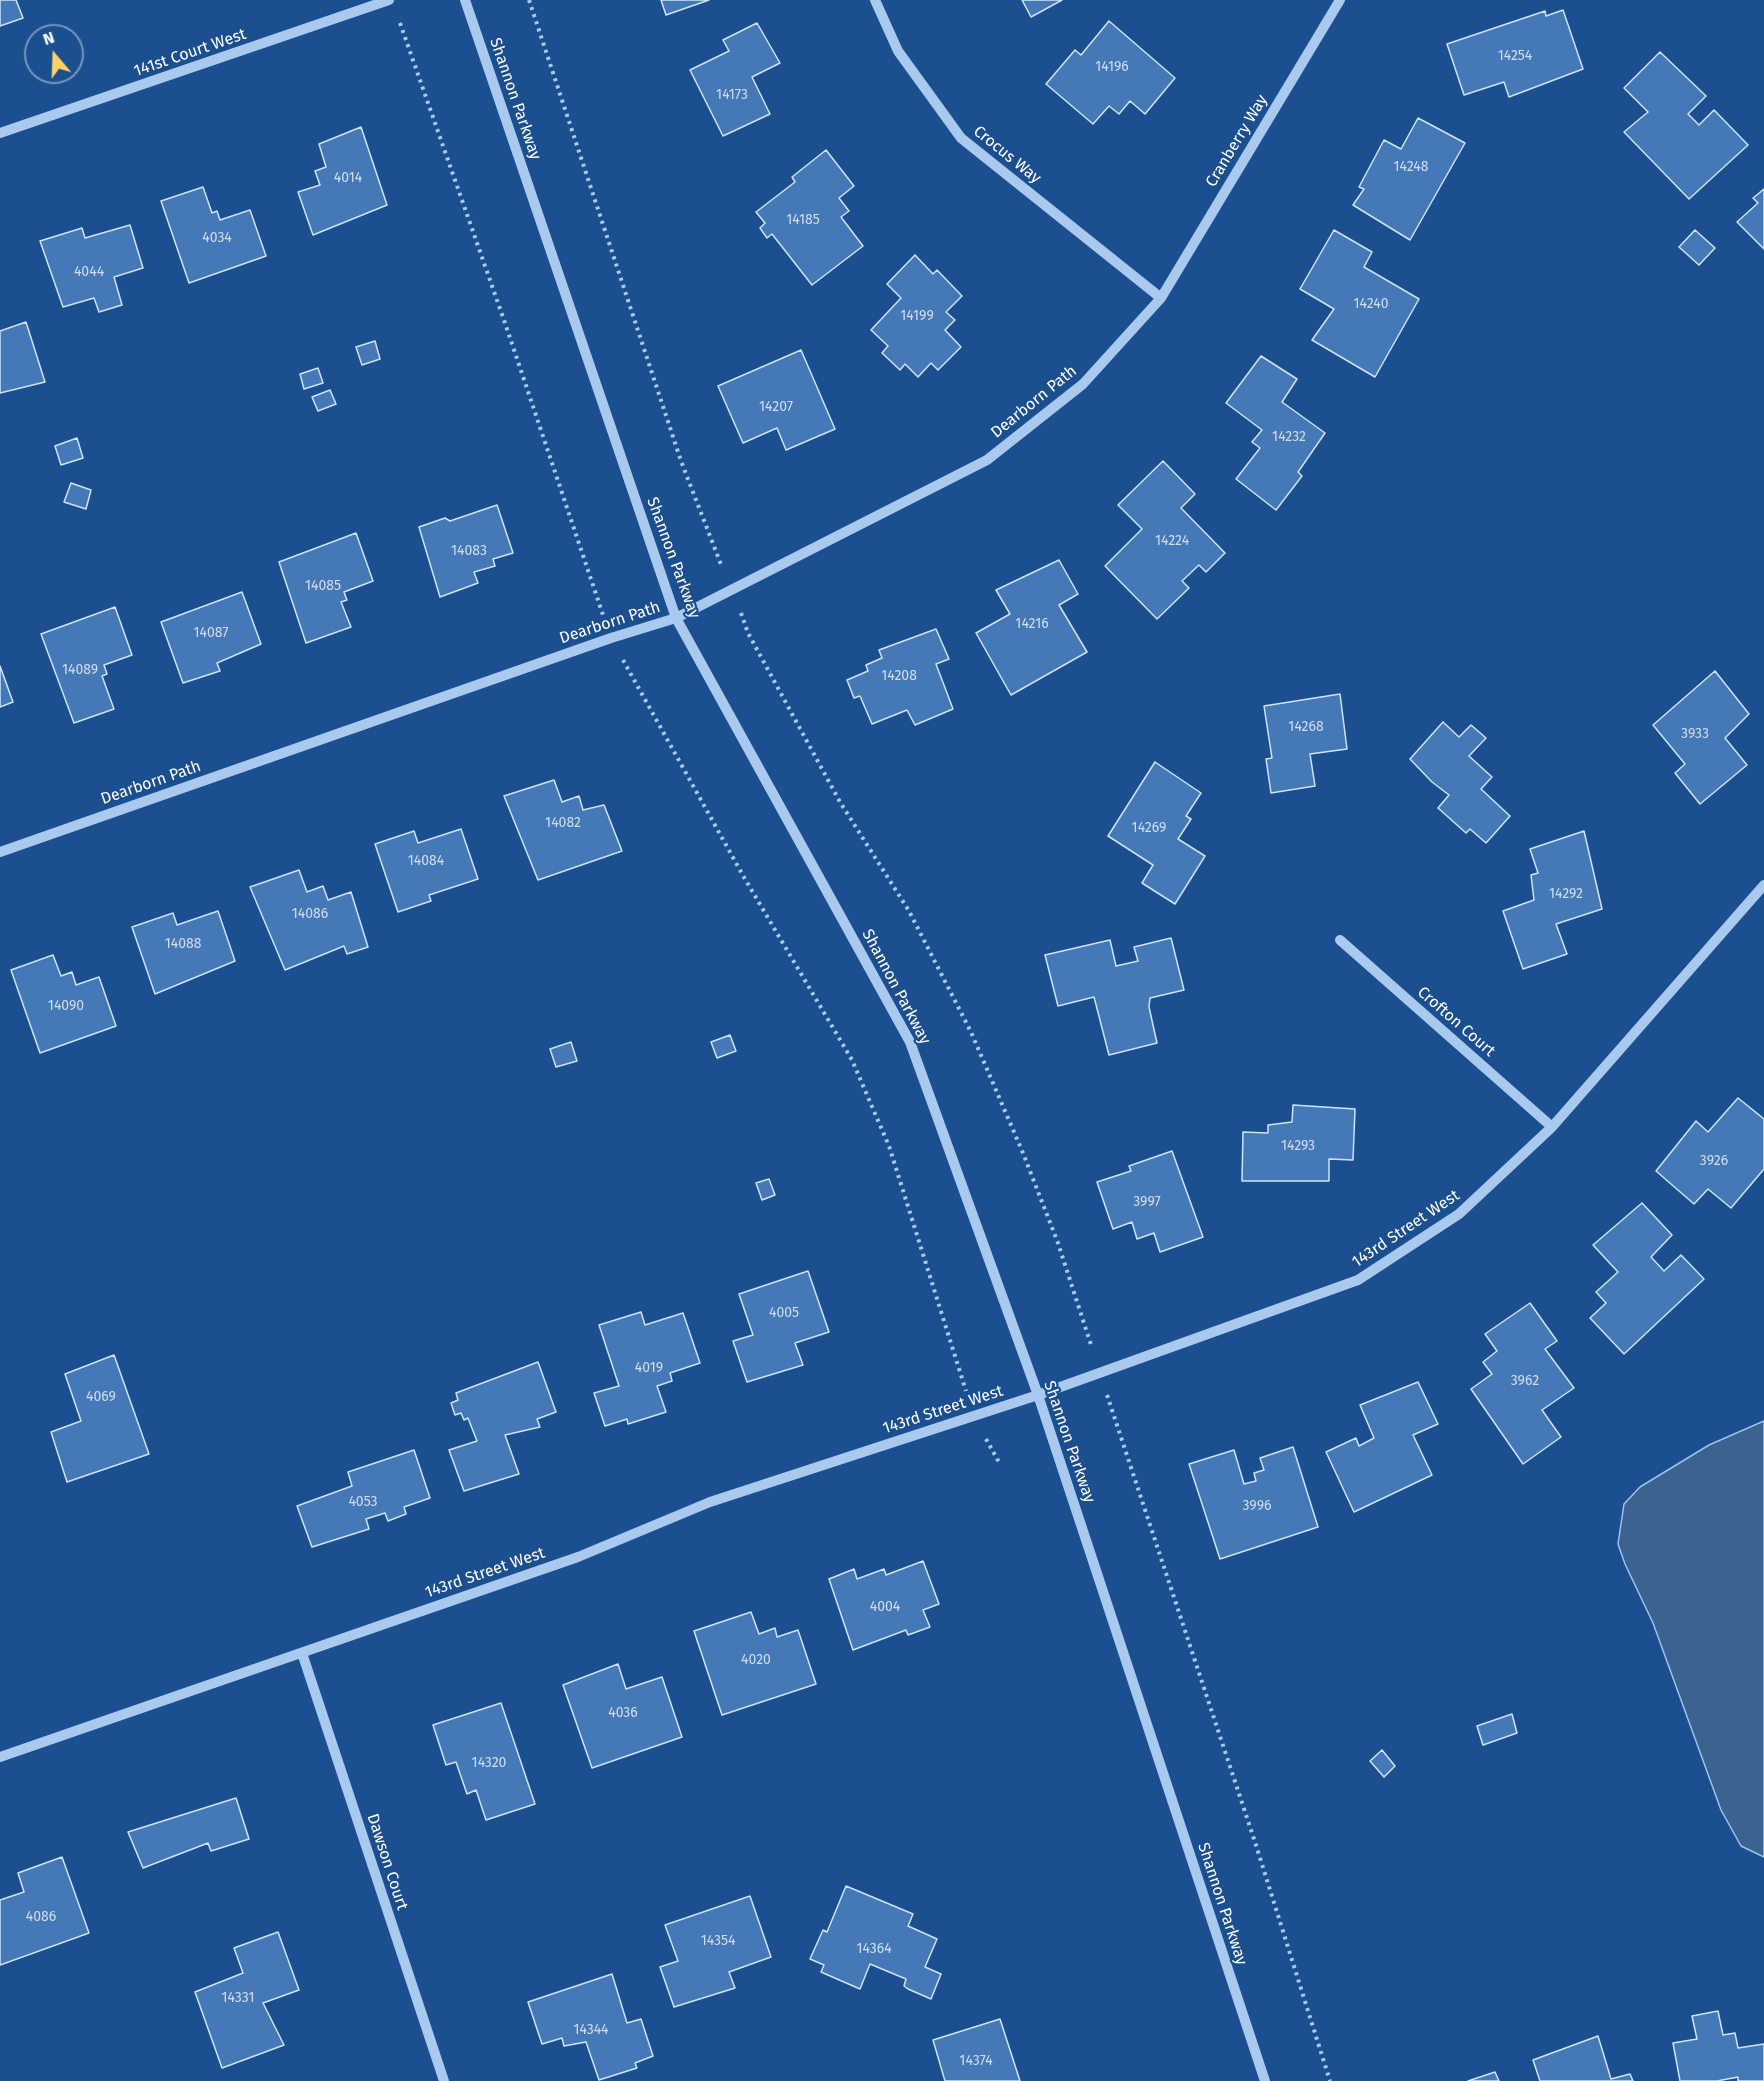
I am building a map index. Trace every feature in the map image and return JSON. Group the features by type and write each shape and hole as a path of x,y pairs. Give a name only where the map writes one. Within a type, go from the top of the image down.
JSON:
{"street":[{"name":"141st Court West","path":"0,134 389,0"},
{"name":"Shannon Parkway","path":"465,0 676,618 910,1042 1038,1395 1265,2081"},
{"name":"Crocus Way","path":"875,0 898,51 961,138 1161,298"},
{"name":"Cranberry Way","path":"1161,298 1340,0"},
{"name":"Dearborn Path","path":"0,852 611,638 676,618 987,460 1083,384 1161,298"},
{"name":"143rd Street West","path":"0,1757 578,1557 710,1502 1038,1395 1358,1280 1459,1214 1552,1127 1764,885"},
{"name":"Crofton Court","path":"1340,940 1552,1127"},
{"name":"Dawson Court","path":"302,1653 444,2081"}],"path":[{"path":"529,0 681,460 748,633 840,802 909,910 971,1032 1023,1153 1058,1243 1251,1830 1330,2081"},
{"path":"399,22 505,323 611,638 745,879 852,1060 889,1146 973,1416 1000,1464"}],"water":[{"path":"1764,1421 1764,1857 1741,1846 1721,1810 1653,1623 1618,1544 1624,1504 1640,1487 1709,1445"}],"building":[{"path":"0,0 16,0 23,18 0,26"},
{"path":"661,0 709,0 666,15"},
{"path":"1022,0 1062,0 1031,17"},
{"path":"1563,10 1583,69 1509,97 1504,82 1464,95 1447,44 1545,11 1546,16"},
{"path":"1109,21 1175,78 1145,114 1130,101 1119,114 1109,106 1093,124 1046,84 1075,50 1081,55"},
{"path":"757,23 780,63 752,77 770,114 723,136 690,70 729,51 723,40"},
{"path":"1660,52 1706,96 1688,114 1699,125 1714,110 1748,145 1689,199 1624,132 1648,112 1624,88"},
{"path":"1418,118 1465,143 1410,240 1353,205 1364,189 1359,187 1384,140 1401,149"},
{"path":"361,127 387,205 313,235 298,192 320,185 315,171 326,167 319,144"},
{"path":"826,150 854,186 839,198 849,211 841,217 863,246 812,285 772,234 767,238 760,228 765,223 756,212 795,182 792,177"},
{"path":"203,187 212,213 217,211 220,220 250,210 266,256 189,283 161,201"},
{"path":"1764,189 1764,249 1737,222 1758,203 1753,198"},
{"path":"130,225 143,268 114,277 122,305 99,312 94,298 63,307 40,241 82,228 85,238"},
{"path":"1334,230 1372,252 1364,267 1419,299 1375,377 1312,340 1334,309 1300,289"},
{"path":"1695,230 1715,248 1699,265 1679,247"},
{"path":"915,255 933,274 937,270 962,296 946,312 955,320 945,330 961,347 938,370 931,363 918,377 905,364 900,370 882,353 888,346 871,330 901,298 887,284"},
{"path":"26,322 45,382 0,393 0,331"},
{"path":"375,341 380,359 362,365 356,347"},
{"path":"801,350 835,429 786,450 777,428 743,443 718,386"},
{"path":"1261,356 1297,379 1282,402 1325,433 1298,472 1302,476 1276,510 1236,479 1260,448 1252,442 1262,430 1226,403"},
{"path":"318,368 323,383 304,389 300,374"},
{"path":"330,390 336,404 318,411 312,397"},
{"path":"77,438 83,458 61,465 55,446"},
{"path":"1163,461 1195,494 1181,508 1225,553 1206,572 1199,565 1182,581 1189,588 1157,619 1105,566 1142,529 1118,505"},
{"path":"71,483 91,490 86,509 64,502"},
{"path":"497,505 513,553 493,559 495,566 474,572 478,583 440,597 419,527 445,518 450,521"},
{"path":"356,533 373,581 344,592 347,600 341,602 351,627 306,643 279,562"},
{"path":"1059,560 1078,594 1059,605 1087,652 1011,695 976,633 1010,614 996,590"},
{"path":"242,592 261,644 217,663 220,671 183,683 161,622"},
{"path":"115,607 132,655 104,665 107,674 102,676 114,709 74,723 41,634"},
{"path":"936,629 949,659 936,664 953,709 915,725 907,710 872,724 860,696 854,698 847,680 868,671 866,665 882,658 879,650"},
{"path":"0,666 13,702 0,707"},
{"path":"1715,671 1749,714 1725,738 1747,765 1700,804 1675,773 1685,764 1653,725"},
{"path":"1340,694 1347,749 1310,754 1315,786 1271,793 1266,759 1272,758 1264,706"},
{"path":"1443,722 1459,737 1471,725 1486,738 1469,756 1492,777 1481,789 1510,816 1486,843 1470,829 1466,833 1438,808 1449,795 1432,782 1410,759"},
{"path":"1155,762 1201,793 1186,816 1191,819 1178,839 1205,856 1175,904 1142,883 1153,865 1108,836"},
{"path":"554,780 562,802 579,796 583,810 604,805 622,851 538,880 504,796"},
{"path":"461,829 478,879 429,895 431,901 398,912 375,844 414,831 418,843"},
{"path":"1584,831 1602,909 1556,924 1567,954 1523,969 1503,911 1534,900 1531,875 1538,873 1530,849"},
{"path":"299,870 307,892 323,886 328,900 351,892 368,947 347,954 344,946 285,970 250,887"},
{"path":"218,911 235,961 155,994 132,927 173,913 177,925"},
{"path":"1171,938 1184,990 1150,998 1149,1007 1157,1043 1109,1055 1094,997 1058,1006 1045,955 1110,940 1116,966 1138,961 1134,947"},
{"path":"53,955 61,976 72,972 76,985 99,977 116,1026 40,1053 11,970"},
{"path":"730,1035 736,1051 717,1058 711,1042"},
{"path":"571,1042 577,1061 556,1067 550,1049"},
{"path":"1738,1098 1764,1119 1764,1169 1731,1208 1708,1189 1694,1204 1656,1171 1696,1121 1708,1132"},
{"path":"1293,1105 1355,1109 1353,1160 1329,1159 1329,1181 1242,1181 1243,1132 1268,1133 1268,1125 1292,1122"},
{"path":"1172,1151 1203,1237 1160,1252 1154,1233 1137,1239 1132,1222 1113,1229 1097,1182 1131,1171 1129,1166"},
{"path":"769,1179 775,1195 762,1200 756,1183"},
{"path":"1642,1203 1672,1235 1651,1257 1664,1271 1681,1255 1704,1279 1624,1354 1590,1318 1606,1303 1596,1292 1618,1272 1593,1245"},
{"path":"808,1271 829,1332 795,1343 803,1365 747,1382 733,1341 753,1335 739,1294"},
{"path":"1530,1303 1557,1341 1545,1349 1574,1388 1542,1410 1561,1437 1523,1464 1471,1389 1492,1374 1483,1362 1497,1351 1485,1334"},
{"path":"641,1312 645,1325 683,1313 700,1363 670,1373 672,1381 657,1386 666,1412 628,1424 627,1419 605,1426 594,1393 619,1386 599,1325"},
{"path":"114,1355 149,1454 67,1482 51,1432 81,1421 65,1374"},
{"path":"538,1362 556,1412 537,1419 540,1427 505,1435 519,1474 464,1491 449,1450 477,1441 468,1418 464,1420 461,1413 455,1415 451,1403 458,1400 456,1393"},
{"path":"1418,1382 1438,1424 1413,1435 1432,1475 1354,1512 1326,1452 1356,1438 1359,1446 1374,1438 1360,1405"},
{"path":"1293,1447 1318,1527 1220,1559 1189,1464 1234,1450 1244,1484 1256,1481 1254,1473 1264,1470 1260,1458"},
{"path":"414,1450 430,1498 404,1507 406,1514 388,1521 385,1513 366,1519 369,1529 312,1547 297,1506 352,1486 348,1472"},
{"path":"923,1561 939,1604 923,1610 930,1627 908,1635 906,1630 853,1650 829,1579 854,1569 857,1579 884,1569 886,1575"},
{"path":"751,1612 759,1634 775,1628 777,1637 798,1630 816,1684 722,1715 694,1631"},
{"path":"618,1664 626,1689 662,1677 682,1737 592,1768 563,1685"},
{"path":"501,1703 535,1804 486,1820 476,1790 467,1794 456,1762 446,1765 433,1725"},
{"path":"1512,1714 1517,1733 1483,1745 1477,1726"},
{"path":"1382,1750 1395,1766 1384,1777 1370,1761"},
{"path":"236,1798 249,1839 211,1851 208,1843 143,1868 128,1832"},
{"path":"62,1857 89,1933 0,1965 0,1900 24,1892 18,1873"},
{"path":"846,1886 913,1914 908,1926 937,1939 925,1967 941,1974 931,1999 904,1986 906,1979 870,1964 860,1989 821,1972 824,1965 810,1959 823,1930 827,1932"},
{"path":"750,1896 771,1957 729,1972 735,1988 674,2007 660,1967 678,1961 665,1925"},
{"path":"278,1932 299,1990 263,2003 284,2045 222,2068 195,1992 243,1973 234,1948"},
{"path":"612,1974 627,2023 641,2019 653,2056 635,2063 637,2068 599,2080 586,2042 564,2046 562,2038 542,2044 528,2002"},
{"path":"1718,2011 1723,2035 1735,2033 1738,2048 1764,2044 1764,2081 1738,2081 1738,2077 1717,2081 1680,2081 1673,2043 1697,2039 1692,2016"},
{"path":"1000,2019 1020,2081 945,2081 933,2040"},
{"path":"1598,2036 1611,2079 1630,2074 1633,2081 1540,2081 1533,2060"},
{"path":"1495,2072 1499,2081 1468,2081"}]}
